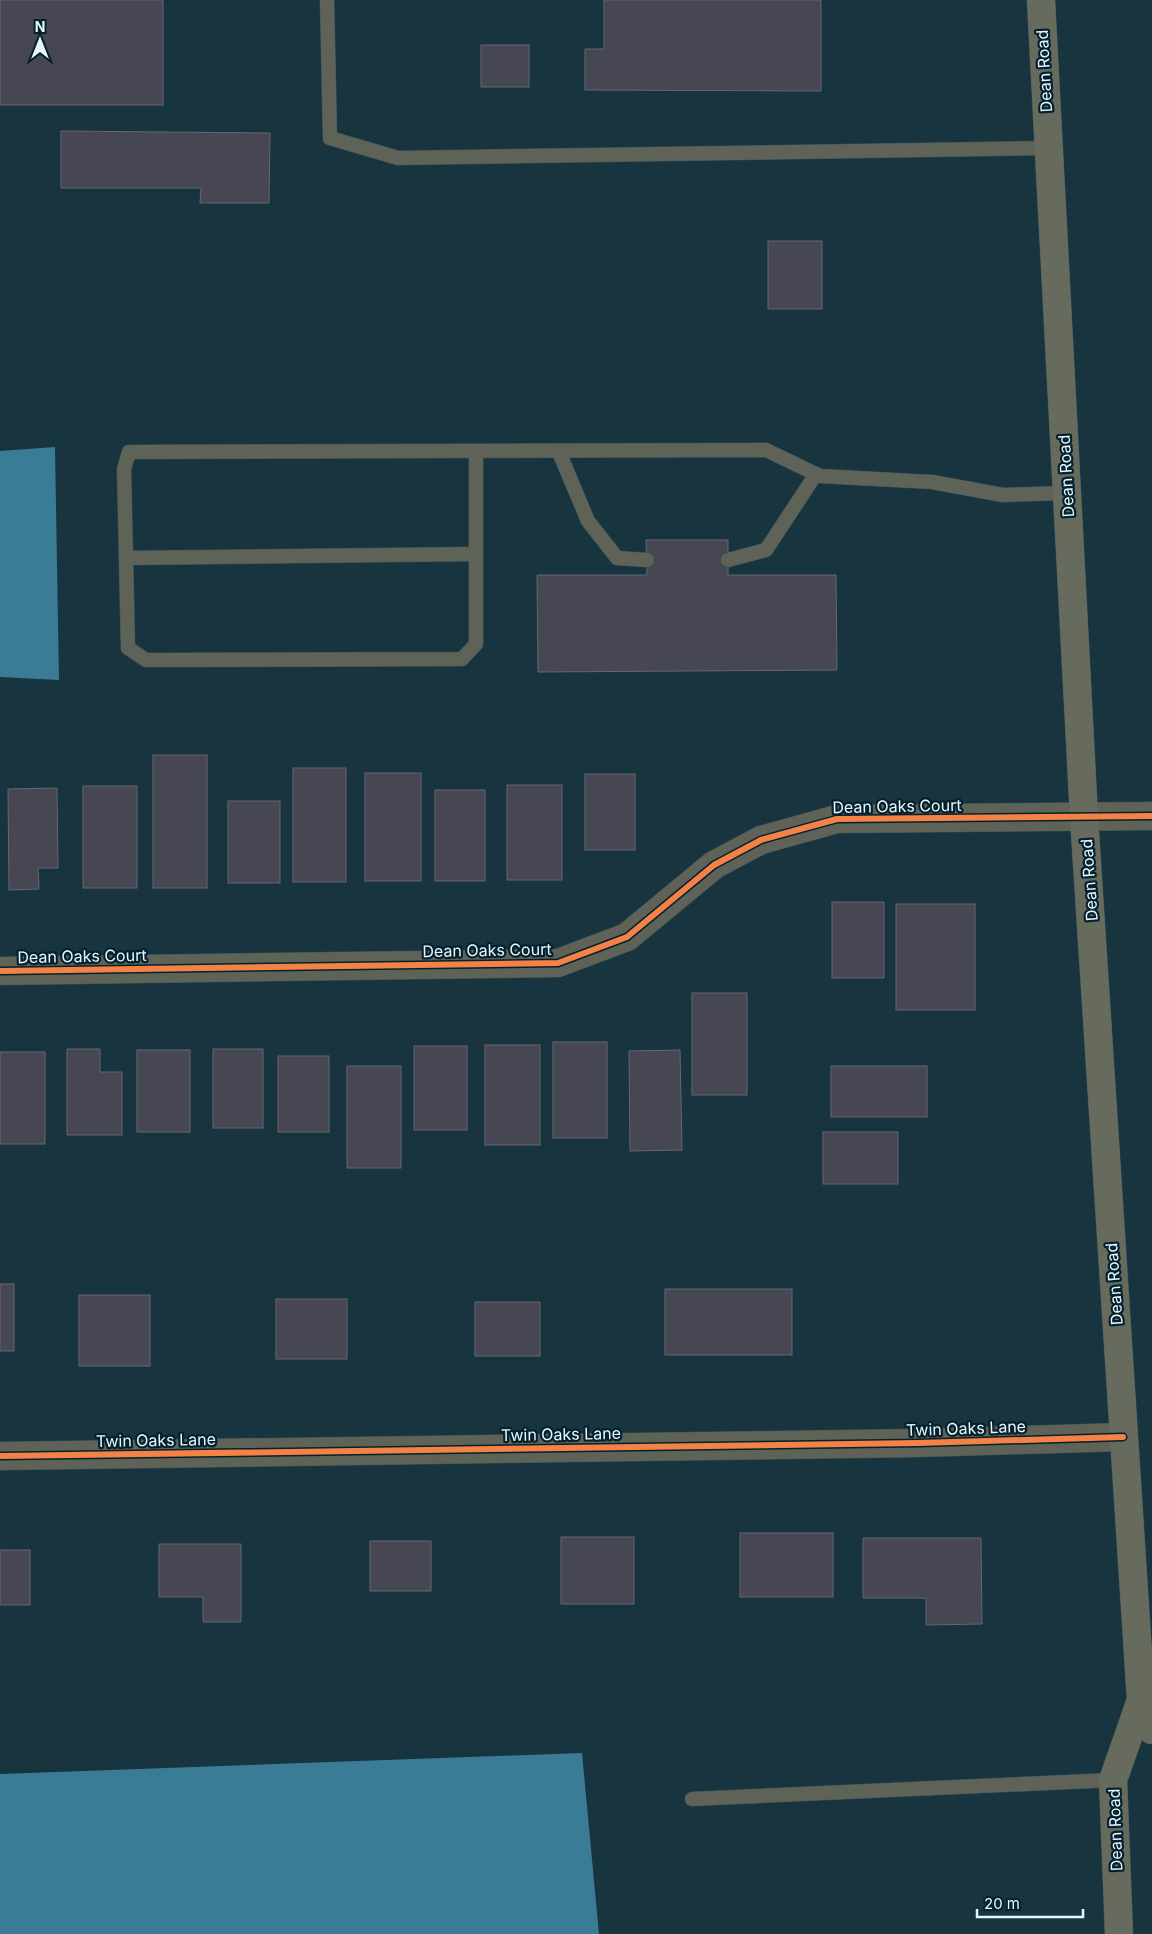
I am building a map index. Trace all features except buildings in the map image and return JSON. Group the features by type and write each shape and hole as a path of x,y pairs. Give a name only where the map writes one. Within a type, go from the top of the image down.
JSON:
{"main road":[{"name":"Dean Road","path":"1040,0 1084,817 1123,1437 1141,1700 1152,1730"},
{"name":"Dean Road","path":"1118,1934 1113,1780 1141,1700"}],"street":[{"name":"Dean Oaks Court","path":"0,971 558,963 626,937 714,865 746,848 762,840 837,818 1152,816"},
{"name":"Twin Oaks Lane","path":"0,1456 918,1443 1123,1437"}],"lane":[{"path":"327,0 330,138 398,158 1048,148"},
{"path":"476,452 476,644 462,659 146,660 128,648 124,469 130,452 766,450 820,476 932,482 1003,495 1067,493"},
{"path":"559,452 588,521 617,558 647,560"},
{"path":"728,560 766,550 816,474"},
{"path":"126,558 476,554"},
{"path":"692,1799 1113,1780"}],"water":[{"path":"55,447 59,680 0,677 0,451"},
{"path":"582,1753 599,1934 0,1934 0,1774"}],"cycle path":[{"path":"0,971 558,963 627,937 714,865 761,840 837,819 1152,816"},
{"path":"0,1456 918,1443 1123,1437"}]}
